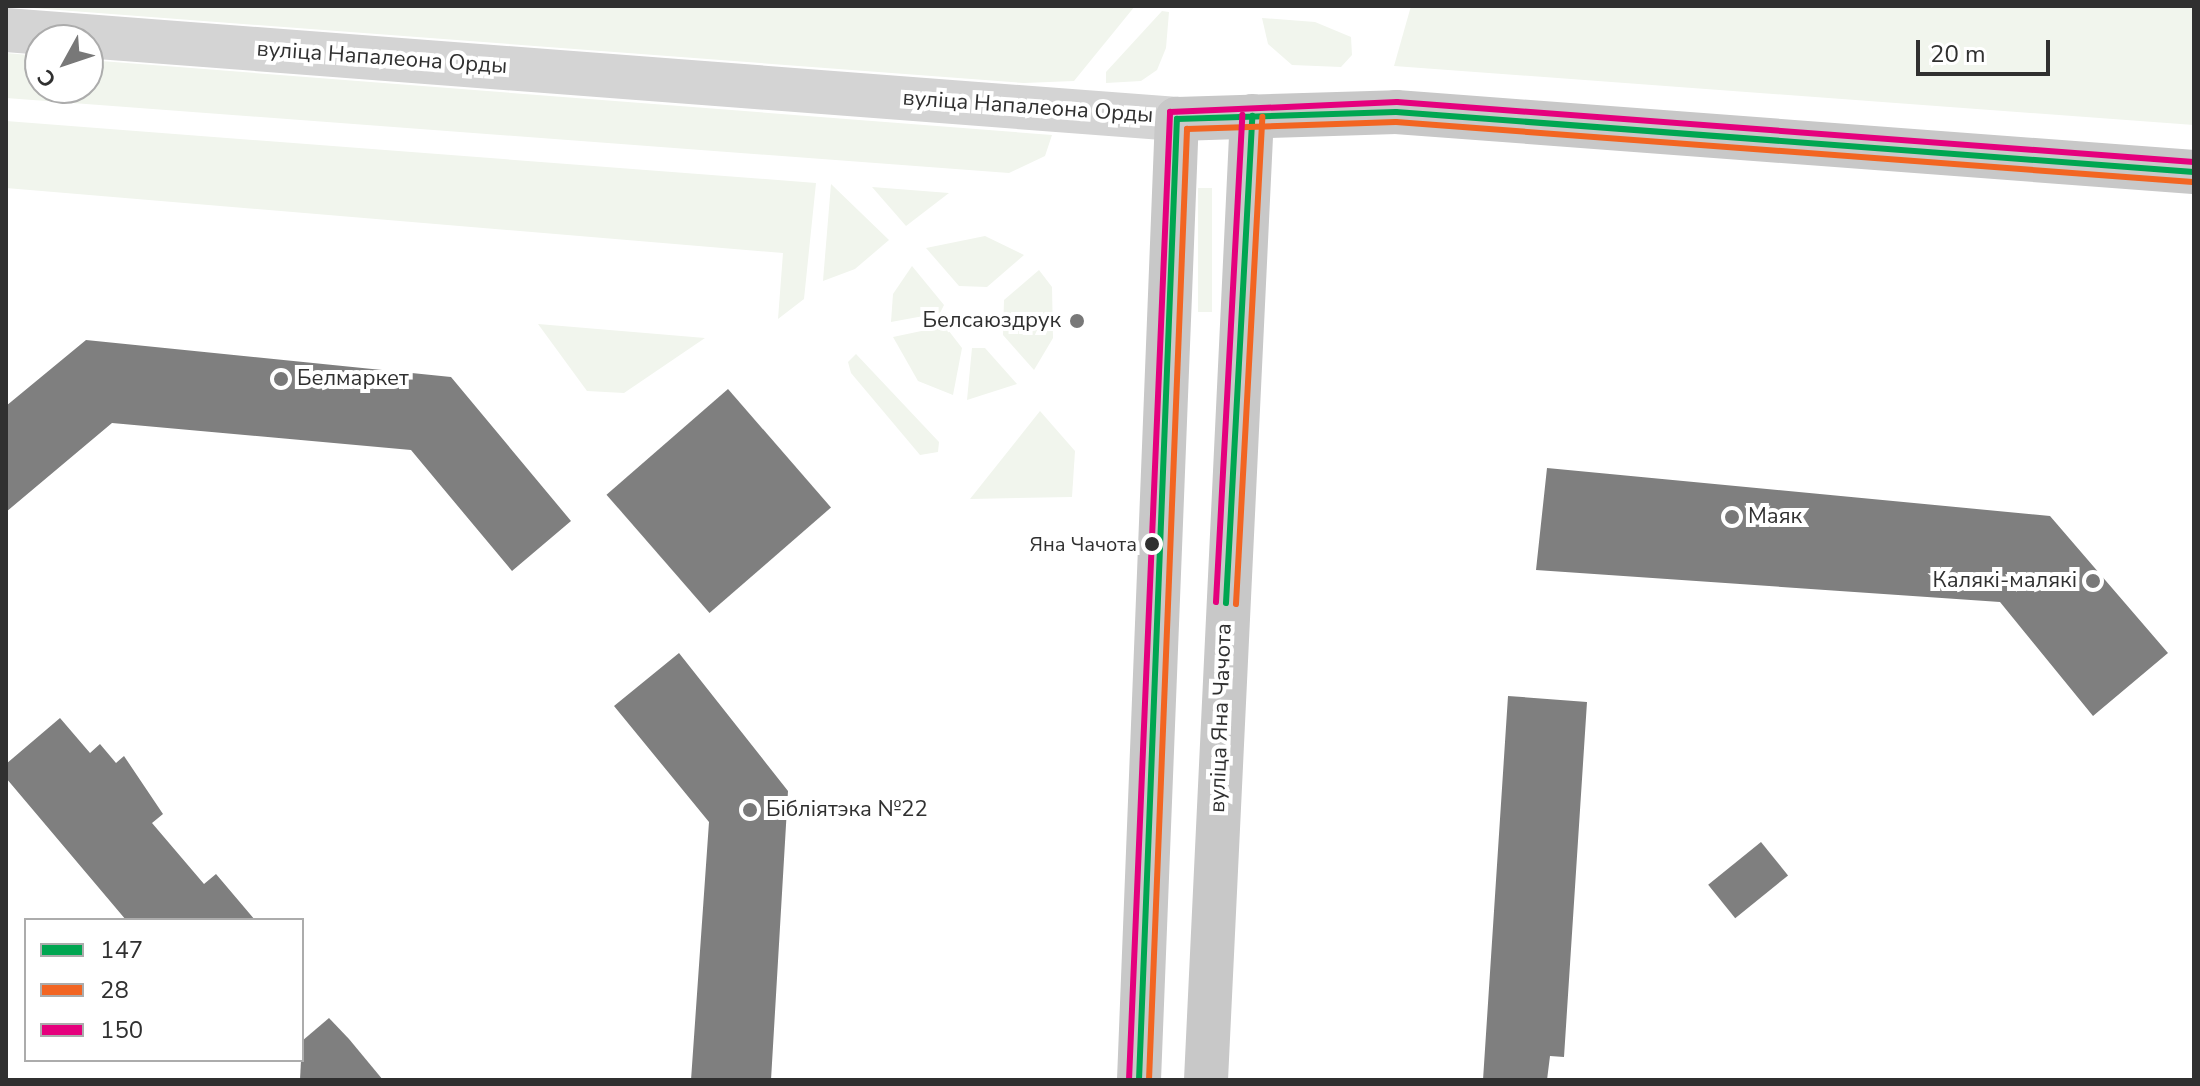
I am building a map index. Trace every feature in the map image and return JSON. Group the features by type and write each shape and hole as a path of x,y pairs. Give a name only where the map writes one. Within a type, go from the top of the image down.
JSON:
{"main road":[{"name":"вуліца Напалеона Орды","path":"1177,119 1396,112 2194,172"},
{"name":"вуліца Яна Чачота","path":"1206,1080 1252,116"},
{"path":"1139,1080 1177,119"}],"street":[{"name":"вуліца Напалеона Орды","path":"6,30 1177,119"}],"shaded area":[{"path":"6,6 1135,6 1074,81 1024,83"},
{"path":"1411,6 2194,6 2194,125 1394,66"},
{"path":"1162,11 1169,12 1166,48 1157,70 1141,81 1106,83 1106,72"},
{"path":"1262,18 1315,22 1351,37 1352,55 1341,67 1292,65 1268,44"},
{"path":"6,53 24,55 24,99 6,98"},
{"path":"104,61 1052,135 1045,156 1009,173 86,104 104,104"},
{"path":"6,121 816,183 804,299 778,319 783,253 6,188"},
{"path":"831,184 889,240 855,269 823,281"},
{"path":"872,187 949,193 906,226"},
{"path":"1198,188 1212,188 1212,312 1198,312"},
{"path":"985,236 1024,255 987,287 959,286 926,248"},
{"path":"912,266 944,305 940,313 891,322 893,294"},
{"path":"1039,270 1052,287 1053,338 1034,370 1003,335 1004,300"},
{"path":"538,324 705,338 624,393 587,391"},
{"path":"945,326 962,348 953,395 918,381 893,337"},
{"path":"972,348 985,348 1017,384 967,400"},
{"path":"856,354 939,442 938,452 920,455 851,373 848,362"},
{"path":"1040,411 1075,451 1072,497 970,499"}],"building":[{"path":"86,340 451,377 571,521 512,571 411,450 112,423 6,512 6,406"},
{"path":"728,389 831,507 709,613 606,495"},
{"path":"1547,468 2050,516 2168,653 2093,716 2000,602 1536,570"},
{"path":"679,653 788,791 771,1080 691,1080 709,822 614,706"},
{"path":"1508,696 1587,702 1564,1057 1550,1056 1547,1080 1483,1080"},
{"path":"60,718 90,753 100,744 116,763 124,756 163,814 152,823 204,884 216,874 253,918 124,918 6,778 6,764"},
{"path":"1761,842 1788,875 1735,918 1708,885"},
{"path":"329,1018 383,1080 300,1080 304,1039"}],"transit line":[{"name":"150","path":"1129,1080 1170,112 1397,102 2194,162"},
{"name":"147","path":"1139,1080 1177,119 1396,112 2194,172"},
{"name":"150","path":"1216,602 1242,115"},
{"name":"147","path":"1226,603 1252,116"},
{"name":"28","path":"1236,604 1262,117"},
{"name":"28","path":"1149,1080 1187,129 1396,122 2193,182"}],"place":[{"name":"Белсаюздрук","path":"1077,321"},
{"name":"Белмаркет","path":"281,379"},
{"name":"Маяк","path":"1732,517"},
{"name":"Яна Чачота","path":"1152,544"},
{"name":"Калякі-малякі","path":"2093,581"},
{"name":"Бібліятэка №22","path":"750,810"}]}
